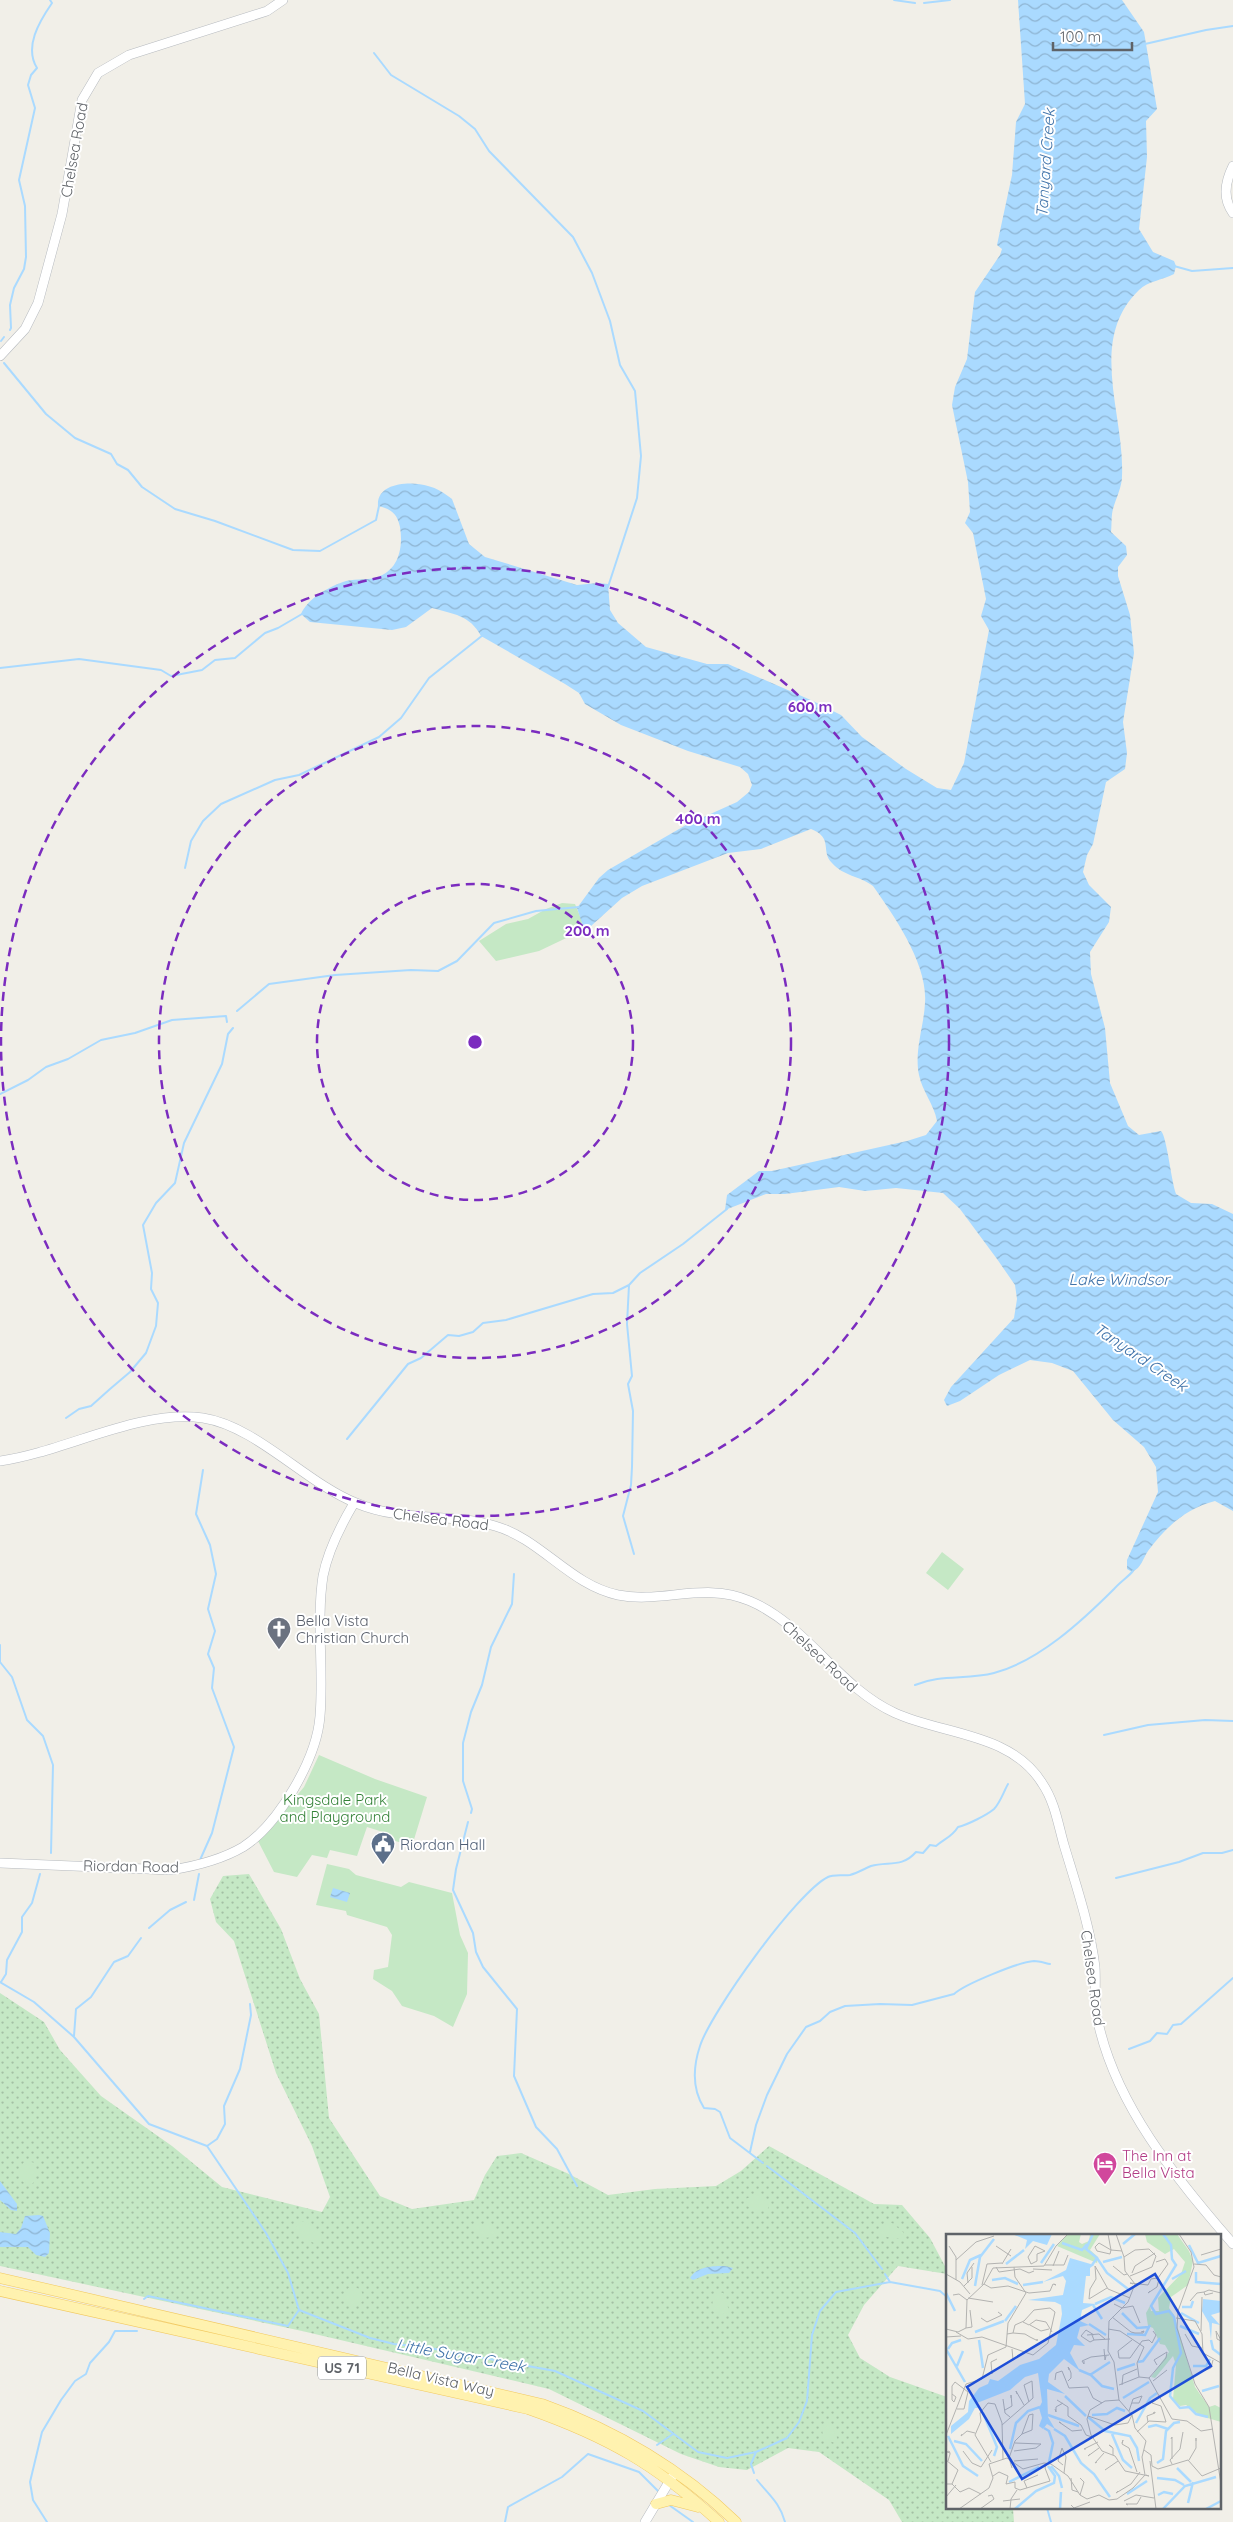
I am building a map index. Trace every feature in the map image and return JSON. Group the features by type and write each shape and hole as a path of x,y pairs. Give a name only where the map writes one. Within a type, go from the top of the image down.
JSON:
{"main road":[{"name":"Bella Vista Way","path":"0,2278 542,2404 580,2417 623,2438 676,2471 716,2503 736,2522"},
{"name":"Bella Vista Way","path":"0,2291 528,2409 606,2440 640,2459 670,2480 719,2522"},
{"path":"656,2504 671,2500 705,2509"}],"street":[{"name":"Chelsea Road","path":"0,356 25,329 38,303 62,214 82,100 98,73 129,55 267,10 283,0"},
{"path":"1233,166 1225,187 1227,203 1233,213"},
{"name":"Chelsea Road","path":"0,1461 159,1419 192,1417 210,1419 243,1433 354,1503 406,1517 478,1522 496,1526 515,1533 578,1578 610,1593 625,1597 708,1592 733,1595 754,1602 799,1633 862,1695 896,1713 990,1743 1019,1757 1031,1767 1043,1783 1053,1804 1088,1933 1095,1968 1094,1999 1098,2021 1121,2088 1157,2148 1233,2244"},
{"name":"Riordan Road","path":"0,1863 171,1870 196,1866 220,1857 244,1846 263,1828 288,1798 305,1769 313,1749 320,1719 321,1594 324,1575 337,1535 354,1503"},
{"path":"645,2522 676,2471"}],"green space":[{"path":"562,903 575,904 582,921 581,931 539,951 496,961 479,941 506,924 528,919"},
{"path":"942,1552 964,1569 948,1590 926,1573"},
{"name":"Kingsdale Park and Playground","path":"319,1755 375,1779 427,1797 412,1846 382,1837 383,1832 367,1827 357,1856 330,1850 327,1858 312,1855 297,1877 274,1872 258,1841 304,1787"},
{"path":"327,1864 349,1869 356,1875 401,1887 409,1882 452,1893 460,1935 468,1953 467,1994 453,2027 434,2016 402,2006 392,1991 373,1979 374,1970 388,1967 392,1935 387,1927 347,1915 346,1911 316,1905"},
{"path":"249,1874 281,1929 300,1979 319,2014 329,2118 380,2196 412,2209 474,2200 485,2175 497,2156 521,2153 569,2174 608,2195 655,2189 716,2186 741,2171 769,2146 874,2204 902,2205 930,2238 946,2268 946,2274 898,2266 864,2305 848,2335 860,2358 890,2377 946,2397 946,2510 1013,2510 1014,2522 902,2522 889,2500 819,2452 788,2448 747,2470 719,2467 681,2454 549,2389 302,2331 0,2266 0,1993 44,2022 60,2050 101,2096 172,2146 222,2187 322,2212 330,2197 312,2146 276,2073 234,1941 216,1922 210,1899 223,1876"},
{"path":"27,2161 35,2163 35,2181 31,2185 23,2182 19,2172 23,2163"},
{"path":"756,2194 769,2206 767,2211 747,2206 746,2199"},
{"path":"299,2221 308,2224 322,2234 321,2242 316,2244 297,2235 295,2229"},
{"path":"888,2223 892,2223 904,2233 902,2238 894,2239 881,2235 881,2229"},
{"path":"475,2225 492,2225 499,2232 496,2237 481,2238 474,2232"},
{"path":"353,2287 360,2290 363,2297 360,2304 353,2307 346,2304 343,2297 346,2290"},
{"path":"718,2292 723,2293 729,2310 728,2313 717,2315 712,2310 713,2296"},
{"path":"826,2422 830,2423 838,2440 835,2443 823,2439 822,2427"}],"water":[{"name":"Lake Windsor","path":"1018,0 1122,0 1144,32 1157,109 1146,121 1147,157 1139,229 1153,252 1174,261 1176,266 1174,274 1139,290 1123,310 1115,332 1112,355 1112,379 1121,453 1122,480 1112,512 1111,532 1126,546 1127,555 1118,567 1118,576 1130,615 1134,653 1123,722 1127,753 1125,769 1106,782 1093,844 1087,855 1083,872 1089,885 1111,907 1109,922 1090,952 1091,974 1105,1028 1110,1083 1128,1126 1139,1135 1161,1131 1165,1141 1176,1194 1191,1203 1212,1204 1233,1214 1233,1511 1215,1501 1204,1504 1185,1514 1162,1534 1148,1551 1140,1566 1132,1572 1127,1569 1127,1560 1158,1492 1156,1467 1144,1447 1113,1420 1073,1371 1052,1363 1030,1360 999,1375 960,1401 947,1406 944,1400 951,1387 1014,1318 1017,1299 1015,1285 997,1259 960,1209 943,1193 896,1188 865,1191 839,1187 785,1194 766,1194 725,1210 727,1195 759,1171 772,1171 907,1141 926,1135 937,1121 923,1087 918,1066 918,1048 925,1003 921,972 908,941 873,886 836,867 827,854 825,841 822,836 811,829 761,849 728,853 642,886 622,898 591,926 583,926 577,908 599,878 608,870 686,825 737,802 749,792 752,785 748,774 740,767 688,751 621,725 585,704 579,693 565,684 481,636 472,624 460,616 432,608 406,627 392,630 310,622 301,614 314,598 333,586 350,580 376,578 392,568 399,555 400,527 393,512 378,506 379,498 383,492 396,485 421,484 440,491 452,499 469,544 485,557 577,585 608,584 610,610 618,623 646,647 707,664 728,664 813,701 841,715 862,737 906,769 937,788 951,790 964,763 989,630 981,616 986,599 973,533 965,523 970,512 968,482 952,405 955,387 967,359 975,292 1002,249 997,245 1012,175 1016,122 1025,104"},
{"path":"333,1888 350,1893 347,1902 330,1897"},
{"path":"0,2181 17,2204 17,2211 11,2210 0,2200"},
{"path":"25,2216 43,2216 50,2233 49,2253 45,2257 36,2255 28,2247 0,2247 0,2232 16,2234 21,2228"},
{"path":"725,2266 733,2268 729,2273 708,2274 693,2280 690,2278 701,2269"}],"waterway":[{"path":"10,330 10,305 14,288 24,269 26,257 25,206 19,180 35,108 28,85 31,75 37,68 33,60 33,43 38,26 52,3 50,0"},
{"path":"894,0 915,3"},
{"path":"924,3 950,0"},
{"path":"1145,44 1233,26"},
{"path":"374,53 391,75 459,116 475,129 489,151 573,237 592,273 610,321 620,365 635,391 641,456 637,498 608,587"},
{"path":"1174,266 1192,271 1233,268"},
{"path":"1,341 4,337"},
{"path":"4,363 46,414 75,438 111,454 117,464 128,470 142,487 175,509 215,521 293,550 320,551 376,520 379,506"},
{"path":"0,668 79,659 161,670 171,676 202,670 215,660 235,658 265,633 302,614"},
{"path":"185,868 191,841 203,821 221,804 275,780 299,775 379,737 401,718 429,678 483,635"},
{"path":"237,1011 269,984 335,975 411,970 438,971 457,961 494,923 536,911 579,907"},
{"path":"0,1094 28,1080 46,1067 68,1059 101,1040 135,1033 172,1020 226,1016 227,1022"},
{"path":"66,1418 79,1409 91,1406 130,1372 146,1353 156,1326 158,1303 151,1289 152,1273 143,1225 156,1203 175,1183 184,1143 222,1064 228,1034 233,1028"},
{"path":"347,1439 408,1364 421,1358 448,1335 459,1336 473,1332 483,1323 506,1320 593,1294 613,1293 629,1285 640,1273 683,1244 727,1209"},
{"path":"629,1285 627,1324 632,1376 628,1384 633,1411 632,1467 631,1485 623,1516 634,1554"},
{"path":"200,1860 212,1833 234,1747 212,1688 214,1668 208,1654 215,1631 208,1609 216,1574 210,1545 196,1514 203,1470"},
{"path":"915,1685 935,1679 994,1673 1027,1659 1043,1650 1074,1626 1133,1571"},
{"path":"471,1813 472,1809 463,1781 463,1743 471,1712 482,1685 491,1647 512,1604 514,1574"},
{"path":"0,1645 0,1662 12,1677 27,1720 43,1736 53,1765 51,1853"},
{"path":"1104,1735 1148,1725 1205,1720 1233,1721"},
{"path":"763,2163 730,2138 720,2112 715,2109 704,2108 697,2093 695,2070 700,2046 720,2007 756,1954 796,1905 814,1887 830,1876 850,1875 871,1866 900,1862 911,1857 916,1852 923,1853 930,1845 936,1846 948,1838 958,1827 977,1820 994,1809 1008,1784"},
{"path":"468,1822 456,1869 453,1890 473,1933 476,1952 483,1967 517,2009 514,2076 536,2127 557,2149 577,2186"},
{"path":"1116,1878 1179,1862 1203,1853 1222,1853 1233,1850"},
{"path":"1,1982 6,1974 7,1960 22,1932 22,1917 32,1903 40,1874"},
{"path":"194,1900 199,1874"},
{"path":"149,1928 170,1910 186,1902"},
{"path":"74,2036 76,2009 91,1997 114,1962 128,1956 141,1938"},
{"path":"750,2152 756,2125 767,2095 787,2054 806,2027 820,2021 830,2012 845,2006 912,2005 954,1994 980,1979 1027,1962 1034,1961 1050,1964"},
{"path":"1129,2049 1150,2041 1157,2033 1167,2034 1173,2025 1181,2024 1233,1978"},
{"name":"Little Sugar Creek","path":"0,1982 34,2002 74,2037 149,2124 207,2146 266,2233 288,2273 299,2310 370,2338 394,2344 424,2347 555,2371 643,2411 698,2452 727,2458 756,2452 787,2438 799,2422 807,2401 812,2335 820,2311 836,2292 890,2282 940,2291 946,2296"},
{"path":"207,2146 217,2139 225,2124 224,2106 240,2069 251,2015 250,2004"},
{"path":"767,2166 855,2233 882,2269"},
{"path":"885,2274 890,2282"},
{"path":"144,2299 148,2296 288,2326 299,2310"},
{"path":"47,2522 33,2500 30,2482 42,2432 61,2400 75,2381 86,2374 90,2363 109,2342 115,2331 137,2331"},
{"path":"657,2445 673,2434"},
{"path":"754,2473 751,2464 756,2452"},
{"path":"505,2522 508,2507 562,2477 588,2454 639,2472 658,2491"},
{"path":"757,2480 777,2504 785,2522"},
{"path":"669,2505 693,2522"},
{"name":"Little Sugar Creek","path":"1048,2510 1051,2522"}],"place":[{"name":"Bella Vista Christian Church","path":"279,1650"},
{"name":"Riordan Hall","path":"383,1865"},
{"name":"The Inn at Bella Vista","path":"1105,2185"}],"water label":[{"name":"Tanyard Creek","path":"1045,163"},
{"name":"Tanyard Creek","path":"1141,1357"}]}
